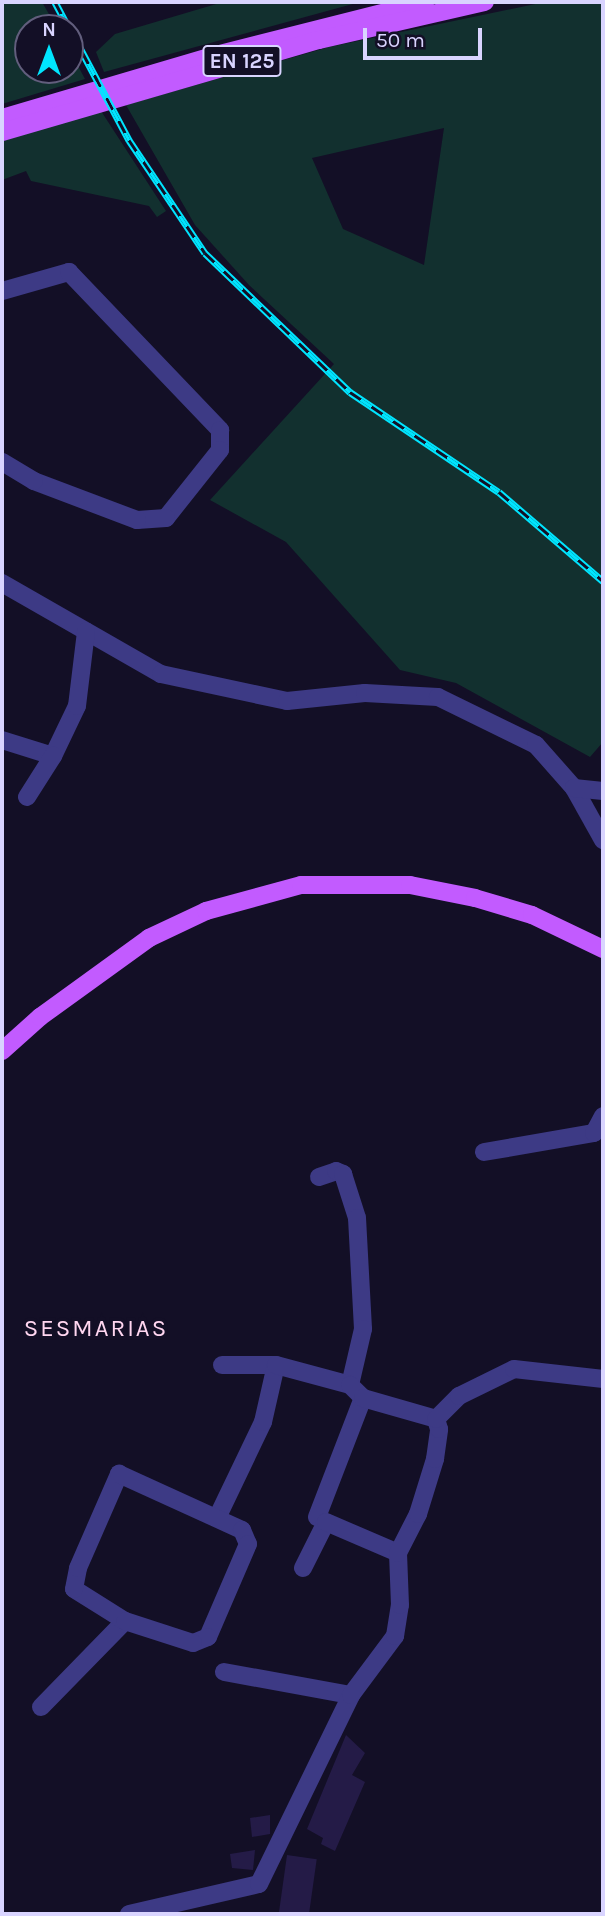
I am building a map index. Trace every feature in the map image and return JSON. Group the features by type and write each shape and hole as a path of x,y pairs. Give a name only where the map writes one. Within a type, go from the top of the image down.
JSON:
{"main road":[{"name":"EN 125","path":"2,118 225,52 425,2"},
{"name":"EN 125","path":"2,132 306,43 485,2"},
{"path":"2,1051 59,1002 149,938 206,911 301,886 364,882 449,893 532,915 603,949"}],"street":[{"path":"2,291 69,272 219,430 219,450 166,518 137,520 34,481 2,462"},
{"path":"2,583 161,674 227,691 287,701 365,693 438,697 536,745 574,788 603,839"},
{"path":"27,797 53,756 76,706 86,632"},
{"path":"2,740 53,756"},
{"path":"574,788 603,791"},
{"path":"484,1152 594,1133 603,1116"},
{"path":"319,1177 337,1171 343,1174 357,1218 363,1329 350,1385"},
{"path":"222,1365 276,1365 350,1385 363,1398 436,1419"},
{"path":"217,1518 263,1422 276,1365"},
{"path":"436,1419 459,1396 514,1369 603,1379"},
{"path":"303,1568 317,1517 363,1398"},
{"path":"129,1914 259,1885 351,1695 395,1636 400,1605 398,1553 418,1514 435,1459 439,1429 436,1419"},
{"path":"118,1474 217,1518 242,1530 248,1545 208,1637 193,1643 125,1621 74,1589 78,1567 118,1474"},
{"path":"317,1517 398,1553"},
{"path":"41,1707 125,1621"},
{"path":"224,1672 351,1695"}],"green space":[{"path":"2,2 42,2 49,14 14,14 14,84 68,84 2,104"},
{"path":"223,2 360,2 104,72 96,52 115,34"},
{"path":"545,2 603,2 603,742 590,757 456,683 400,670 286,542 210,500 334,364 249,285 195,225 126,105 329,47","holes":["444,128 424,265 343,229 312,158"]},
{"path":"101,111 166,211 157,217 149,206 31,181 26,171 2,180 2,141"}],"building":[{"path":"346,1735 365,1753 352,1775 365,1782 335,1851 321,1844 323,1838 307,1829"},
{"path":"270,1815 270,1834 252,1837 250,1818"},
{"path":"255,1850 253,1870 232,1868 230,1854"},
{"path":"287,1855 317,1859 309,1914 279,1913"}],"railway":[{"path":"55,2 61,14"},
{"path":"84,55 129,140 205,253 350,392 499,492 603,581"}],"district":[{"name":"SESMARIAS","path":"96,1329"}]}
